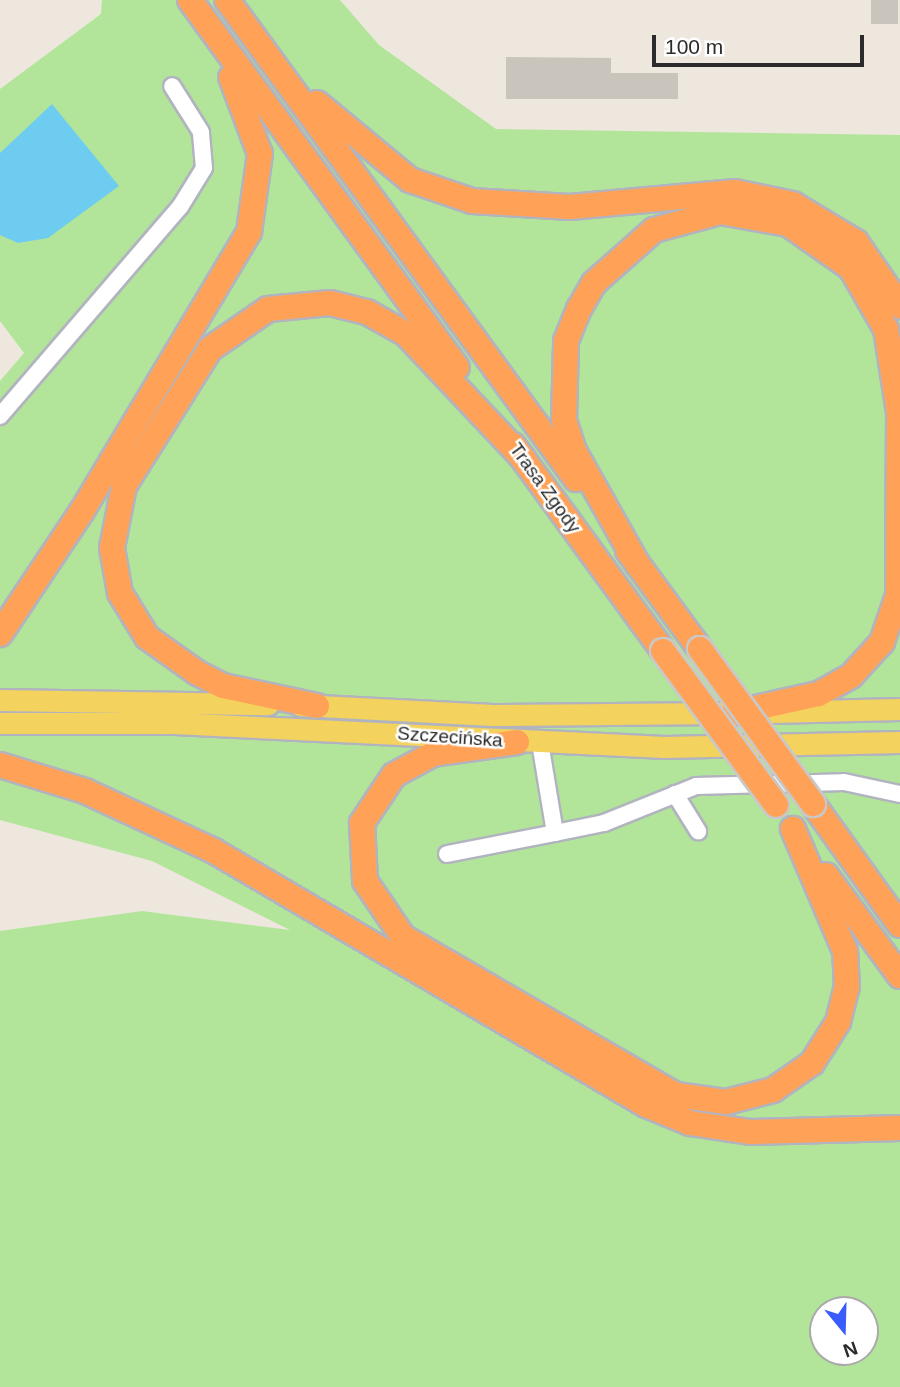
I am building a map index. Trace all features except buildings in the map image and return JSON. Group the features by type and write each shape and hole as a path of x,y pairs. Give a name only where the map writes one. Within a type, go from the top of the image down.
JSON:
{"highway":[{"name":"Trasa Zgody","path":"189,0 900,976"},
{"path":"0,634 82,511 249,232 260,154 236,86 189,0"},
{"name":"Trasa Zgody","path":"227,0 900,925"},
{"path":"252,34 354,139 410,180 513,208 702,192 764,196 820,216 856,242 900,306"},
{"path":"638,565 574,451 564,420 564,354 579,309 593,283 653,230 720,212 788,224 851,268 886,329 899,413 898,595 882,642 851,676 818,694 733,713"},
{"path":"317,706 223,685 196,672 147,637 120,593 112,548 124,486 210,349 240,323 278,307 330,303 368,312 406,334 523,458"},
{"path":"528,742 433,754 394,775 362,823 365,881 402,937 676,1095 726,1102 773,1090 812,1063 838,1022 847,987 845,951 793,829"},
{"path":"0,765 85,790 214,851 679,1118 751,1132 900,1128"}],"main road":[{"name":"Szczecińska","path":"0,700 317,706 545,716 900,709"},
{"name":"Szczecińska","path":"0,723 200,724 664,747 900,742"}],"lane":[{"path":"0,416 180,207 205,168 201,132 172,86"},
{"path":"528,742 555,833"},
{"path":"447,854 604,824 696,786 844,782 900,794"},
{"path":"675,794 698,831"}],"green space":[{"path":"102,0 340,0 379,45 496,129 900,135 900,1387 0,1387 0,931 142,911 290,930 152,861 0,820 0,381 24,353 0,321 0,89 101,14"}],"water":[{"path":"52,104 119,186 48,238 18,243 0,235 0,153"}]}
